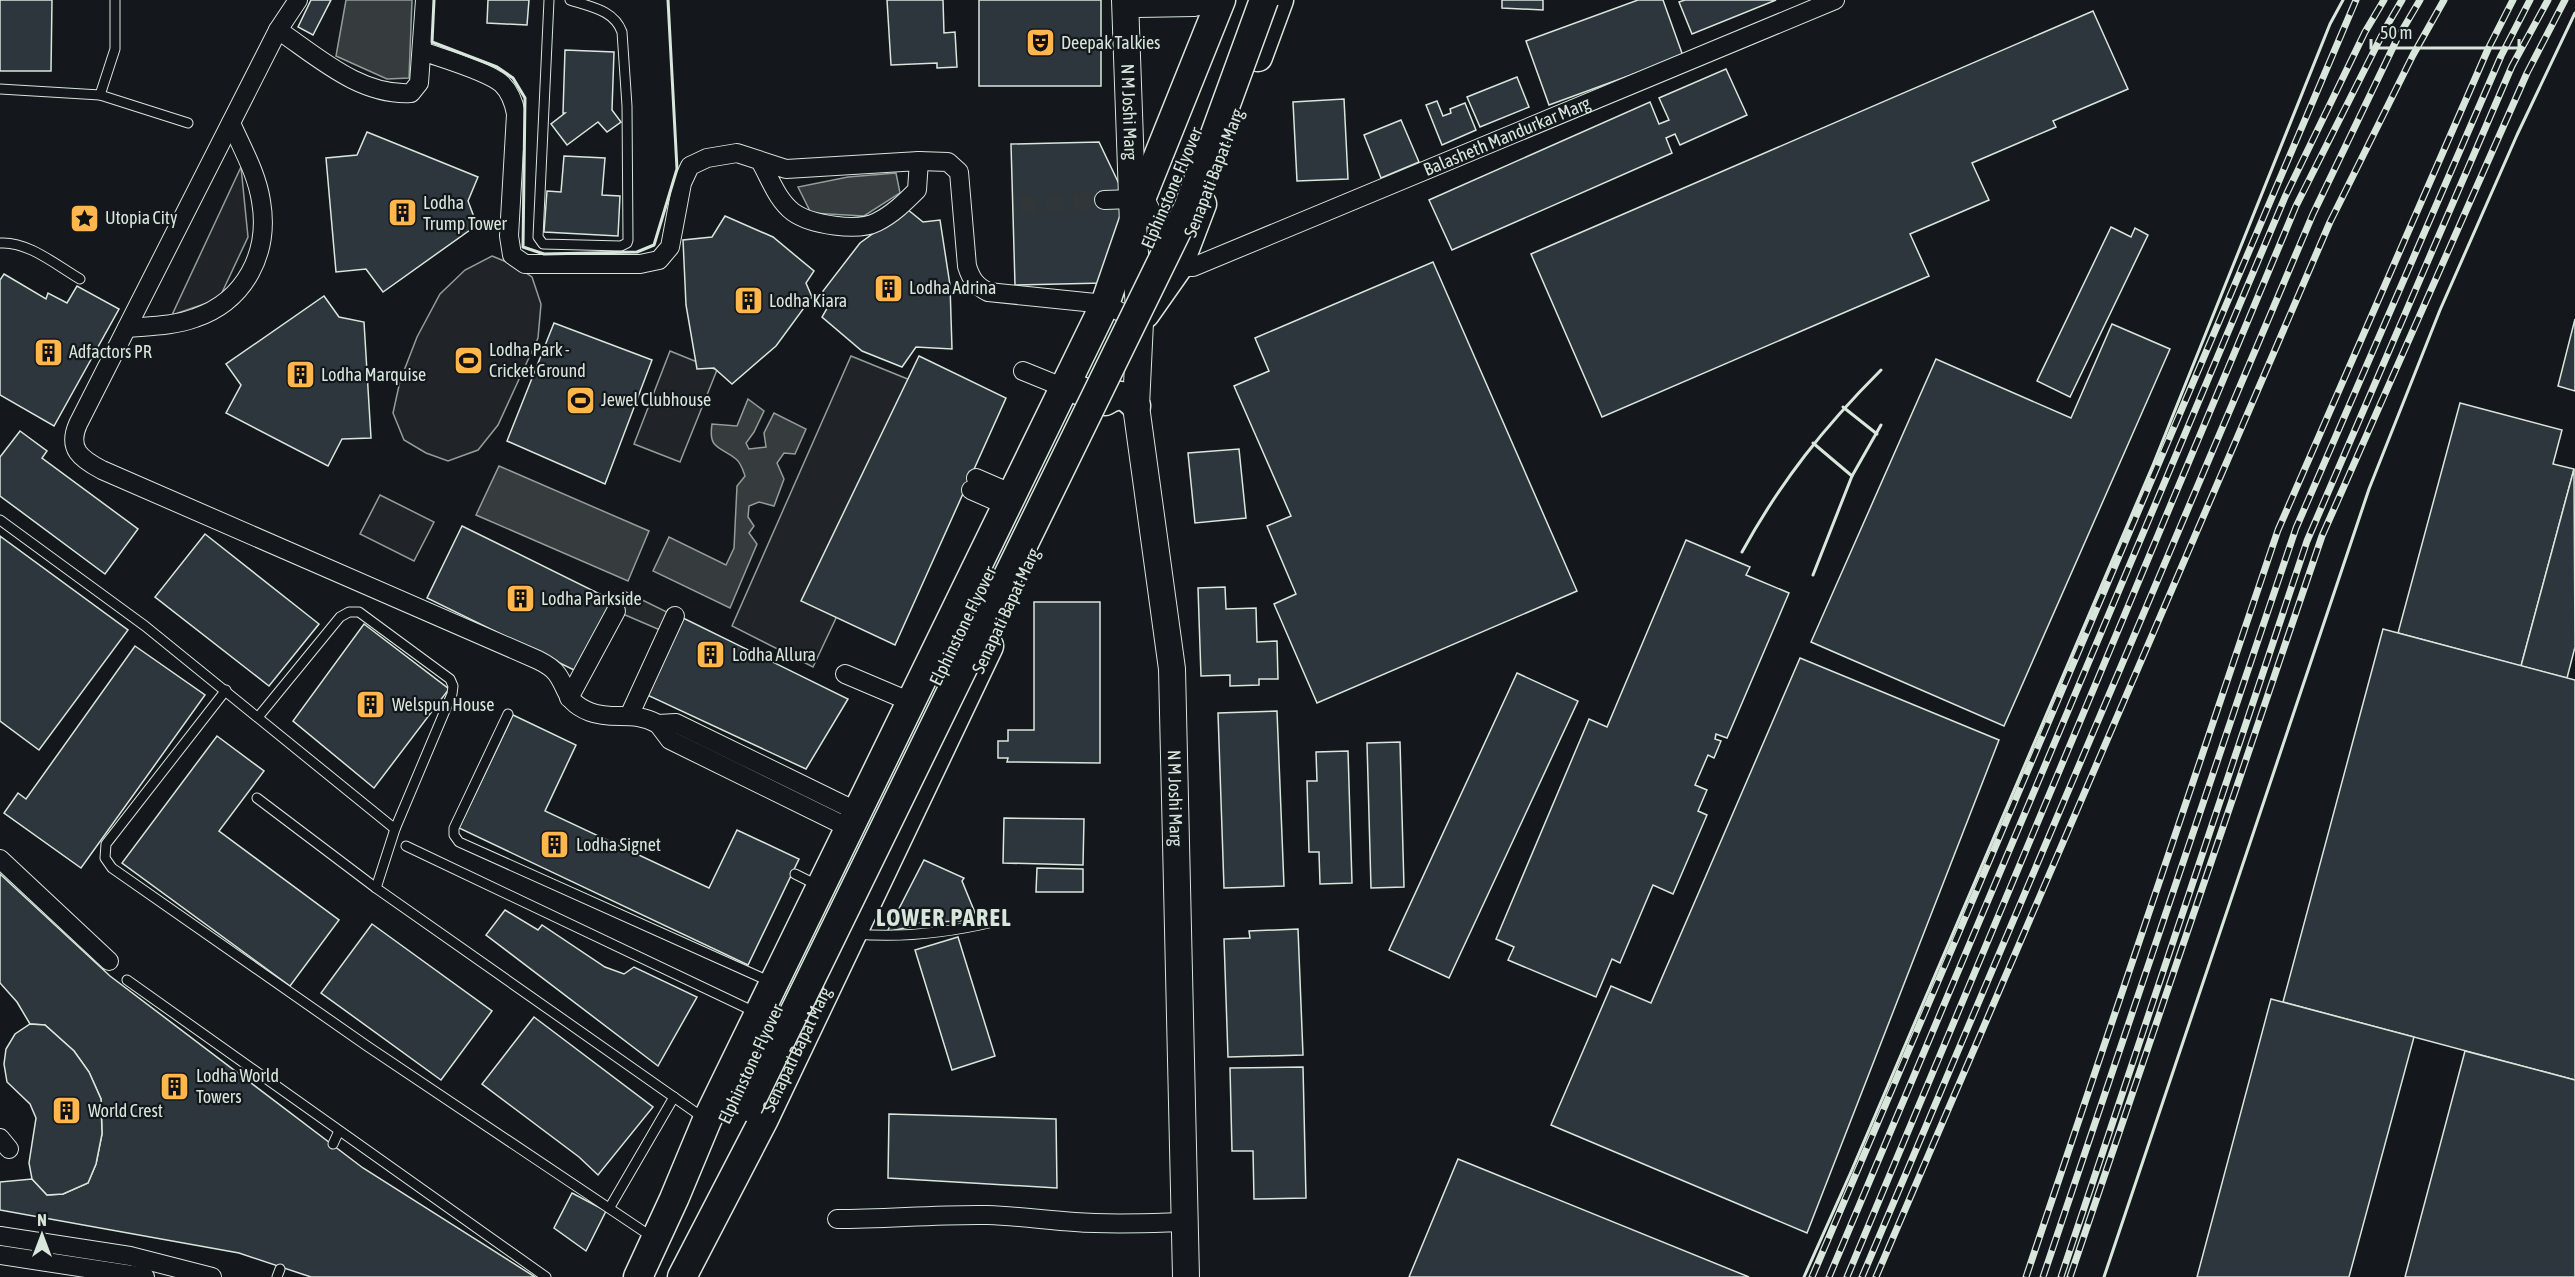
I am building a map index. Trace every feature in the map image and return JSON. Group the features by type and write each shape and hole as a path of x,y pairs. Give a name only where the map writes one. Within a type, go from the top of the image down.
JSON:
{"main road":[{"path":"638,1277 674,1199 706,1120 1105,304 1136,206 1221,0"},
{"name":"Elphinstone Flyover","path":"710,1194 736,1091 1171,198 1244,0"},
{"name":"Elphinstone Flyover","path":"656,1240 710,1194 748,1107 1188,208 1264,0"},
{"name":"Senapati Bapat Marg","path":"710,1194 853,934 1140,322 1178,267 1280,0"},
{"name":"N M Joshi Marg","path":"1132,4 1140,322 1136,406 1172,669 1186,1277"},
{"path":"1065,385 1105,400 1122,394 1136,406"},
{"path":"682,1277 710,1194"}],"street":[{"path":"298,0 278,30 73,436 77,452 89,464 538,660 557,673 569,698 588,711 606,716 644,716 658,724 670,740 854,820"},
{"path":"278,30 352,80 373,89 398,94 411,93 418,83 425,0"},
{"path":"1132,4 1194,7 1198,6 1199,0"},
{"name":"Balasheth Mandurkar Marg","path":"1178,267 1193,267 1835,0"},
{"path":"422,51 501,83 513,100 516,114 509,236 512,255 525,264 640,264 658,260 670,247 682,183 690,166 707,158 737,153 765,169 919,166 948,162 959,172 967,266 971,279 980,287 988,291 1105,304 1140,322"},
{"path":"127,328 162,326 195,318 229,301 253,271 263,237 262,201 253,173 231,123"},
{"path":"765,169 779,197 793,212 832,227 875,223 898,208 917,190 919,166"},
{"path":"1104,200 1136,206 1178,267"},
{"path":"1023,371 1055,384 1065,385"},
{"path":"974,484 1010,500"},
{"path":"569,698 616,611"},
{"path":"629,716 675,616"},
{"path":"845,674 911,702"},
{"path":"0,859 109,961"},
{"path":"837,1219 886,1219 951,1214 1140,1224 1185,1221"},
{"path":"0,1236 130,1256 212,1277"},
{"path":"0,1255 145,1277"}],"lane":[{"path":"100,94 115,49 115,0"},
{"path":"549,0 538,237 543,244 621,246 628,240 627,106 622,32 618,21 606,12 570,0"},
{"path":"0,90 100,94 188,123"},
{"path":"0,243 13,242 80,279"},
{"path":"0,520 145,626 395,829"},
{"path":"259,717 340,617 349,612 359,612 450,679 453,686 452,694 395,829 376,888"},
{"path":"226,690 106,844 105,858 112,868 367,1046 656,1240"},
{"path":"507,714 454,828 454,835 459,842 774,983"},
{"path":"256,798 376,888 706,1120"},
{"path":"406,846 759,1014"},
{"path":"795,874 821,887"},
{"path":"853,934 900,936 957,931 993,922"},
{"path":"127,980 546,1277"},
{"path":"610,1207 674,1097"},
{"path":"333,1144 339,1131"}],"shaded area":[{"path":"346,0 412,0 409,78 387,79 336,56"},
{"path":"241,167 248,237 219,299 172,315"},
{"path":"896,173 900,193 864,216 811,213 798,187 848,177"},
{"name":"Lodha Park - Cricket Ground","path":"492,256 514,265 532,277 541,304 538,338 498,425 478,450 448,461 426,453 404,440 393,413 400,381 417,337 440,294 465,270"},
{"path":"670,351 717,370 680,462 634,444"},
{"path":"851,356 942,393 813,667 732,626"},
{"path":"748,399 764,411 746,443 749,449 766,447 764,433 774,413 806,429 795,454 784,453 777,463 784,479 774,506 759,502 749,506 748,517 754,526 749,533 757,544 730,608 653,571 669,537 726,565 734,548 737,486 745,476 738,461 714,443 711,432 712,424 737,426"},
{"path":"499,466 649,531 628,581 476,515"},
{"path":"380,495 434,522 414,561 360,534"},
{"path":"624,591 675,616 667,633 616,611"}],"building":[{"path":"0,0 52,0 51,71 0,71"},
{"path":"311,0 331,0 313,35 298,27"},
{"path":"488,0 529,0 527,25 487,23"},
{"path":"887,0 943,0 944,33 955,32 957,67 937,68 937,63 891,65"},
{"name":"Deepak Talkies","path":"979,0 1101,0 1101,86 979,86"},
{"path":"1502,0 1543,0 1543,10 1502,8"},
{"path":"1638,0 1663,0 1683,56 1549,105 1526,41"},
{"path":"1685,0 1776,0 1692,34 1679,2"},
{"path":"2093,11 2128,89 2053,121 2056,127 1972,163 1989,200 1910,234 1929,276 1602,417 1531,254"},
{"path":"565,50 614,52 612,110 621,122 607,132 598,122 567,145 551,124 565,113 563,113"},
{"path":"1726,69 1747,115 1680,145 1675,134 1666,138 1672,153 1452,250 1429,200 1650,102 1659,124 1669,120 1659,98"},
{"path":"1517,77 1529,107 1480,127 1467,97"},
{"path":"1344,99 1348,179 1297,181 1293,102"},
{"path":"1437,101 1443,116 1451,113 1450,109 1465,103 1476,130 1442,145 1426,105"},
{"path":"1401,120 1419,162 1381,178 1364,135"},
{"name":"Lodha Trump Tower","path":"367,132 478,177 468,201 477,225 383,292 366,269 336,272 326,158 357,155"},
{"path":"1099,142 1132,211 1103,283 1015,285 1011,144"},
{"path":"564,156 605,158 602,195 620,196 618,236 544,232 547,191 561,192"},
{"name":"Lodha Adrina","path":"907,209 923,222 940,220 950,285 952,349 916,347 902,367 862,351 822,317 829,305 823,291 860,243"},
{"name":"Lodha Kiara","path":"725,216 773,237 814,271 806,283 812,297 776,346 732,384 714,368 697,369 686,305 683,240 712,237"},
{"path":"2111,227 2131,237 2135,228 2148,235 2070,397 2037,381"},
{"path":"1433,262 1577,591 1317,703 1274,604 1296,594 1267,526 1291,516 1234,386 1269,371 1255,338"},
{"name":"Adfactors PR","path":"4,274 46,299 48,293 67,303 77,286 119,309 54,426 0,395 0,280"},
{"name":"Lodha Marquise","path":"324,296 339,317 364,322 371,438 342,439 328,466 226,413 241,385 226,364"},
{"path":"2575,319 2575,391 2558,386"},
{"name":"Jewel Clubhouse","path":"554,323 652,360 605,484 507,441"},
{"path":"2112,324 2170,349 2004,726 1811,642 1936,359 2071,418"},
{"path":"919,356 1006,398 895,645 801,601"},
{"path":"2460,403 2562,430 2553,464 2574,469 2521,666 2398,633"},
{"path":"20,431 47,451 42,458 138,529 105,574 0,496 0,457"},
{"path":"1239,449 1246,518 1195,523 1188,453"},
{"path":"2574,469 2575,647 2567,678 2521,666"},
{"name":"Lodha Parkside","path":"462,526 614,601 578,672 427,598"},
{"path":"205,534 319,624 269,686 155,597"},
{"path":"0,536 128,630 39,750 0,721"},
{"path":"1686,540 1750,567 1746,575 1789,593 1727,738 1716,734 1715,739 1721,741 1714,758 1708,755 1695,785 1707,790 1698,811 1707,815 1673,894 1653,885 1620,963 1612,959 1596,997 1508,960 1514,947 1496,939 1589,719 1607,727"},
{"path":"1225,587 1226,609 1256,608 1257,642 1277,641 1278,679 1259,679 1259,685 1230,686 1230,675 1201,676 1198,588"},
{"path":"1034,602 1100,602 1100,763 1007,762 1008,758 998,758 998,741 1008,741 1008,730 1034,730"},
{"name":"Lodha Allura","path":"681,617 848,699 806,769 645,694"},
{"name":"Welspun House","path":"364,624 449,689 374,788 293,721"},
{"path":"2383,629 2575,680 2575,1080 2283,1002"},
{"path":"135,646 205,695 81,868 4,813 18,793 26,799"},
{"path":"1800,658 1999,740 1807,1233 1551,1125 1611,986 1651,1003"},
{"path":"1517,673 1578,701 1449,978 1389,950"},
{"path":"1277,711 1284,886 1224,888 1218,713"},
{"name":"Lodha Signet","path":"513,715 576,745 545,811 709,888 737,830 799,859 748,965 459,828"},
{"path":"217,736 264,771 219,831 339,920 290,986 122,863"},
{"path":"1400,742 1404,887 1371,888 1367,743"},
{"path":"1348,751 1352,883 1320,884 1319,852 1309,852 1307,781 1317,781 1316,752"},
{"path":"1004,818 1084,819 1083,865 1003,863"},
{"path":"924,860 964,878 962,881 978,920 914,923 913,926 887,932"},
{"path":"1037,868 1083,869 1083,892 1036,892"},
{"name":"Lodha World Towers","path":"0,874 110,976 363,1168 535,1277 311,1277 239,1253 0,1210 0,1182 32,1179 47,1195 63,1194 88,1183 96,1164 102,1134 101,1099 89,1072 74,1051 45,1025 30,1024 17,1002 0,983"},
{"path":"505,910 538,930 542,925 605,967 624,974 634,967 697,997 658,1066 486,935"},
{"path":"372,924 492,1011 441,1080 321,993"},
{"path":"1298,929 1303,1055 1228,1057 1224,939 1250,938 1249,931"},
{"path":"958,937 995,1056 952,1070 915,950"},
{"path":"2271,999 2414,1037 2349,1277 2197,1277"},
{"path":"534,1017 653,1107 598,1175 579,1157 482,1084"},
{"name":"World Crest","path":"30,1024 45,1025 74,1051 89,1072 101,1099 102,1134 96,1164 88,1183 63,1194 47,1195 32,1179 29,1163 36,1118 30,1104 7,1082 4,1064 6,1049 15,1034"},
{"path":"2465,1051 2575,1080 2575,1277 2405,1277"},
{"path":"1303,1067 1306,1198 1254,1199 1253,1151 1232,1151 1230,1068"},
{"path":"889,1114 1056,1119 1057,1188 888,1178"},
{"path":"1458,1159 1749,1277 1409,1277"},
{"path":"572,1193 606,1211 586,1251 554,1228"}],"tunnel":[{"path":"1019,205 1104,200"}],"railway":[{"path":"1812,1277 2356,0"},
{"path":"1829,1277 2285,197 2365,32 2384,0"},
{"path":"1847,1277 2296,206 2385,29 2402,0"},
{"path":"1862,1277 2313,214 2397,39 2420,0"},
{"path":"1876,1277 2330,222 2413,55 2444,0"},
{"path":"2026,1277 2278,530 2488,49 2513,0"},
{"path":"2043,1277 2296,528 2501,56 2530,0"},
{"path":"2061,1277 2307,541 2512,66 2548,0"},
{"path":"2070,1277 2322,536 2527,73 2565,0"}],"wall":[{"path":"434,0 432,42 497,67 513,78 525,98 523,247 544,254 637,252 654,245 677,169 668,0"},
{"path":"1804,1277 2153,465 2330,24 2343,0"},
{"path":"2104,1277 2369,489 2440,310 2517,135 2575,13"},
{"path":"1742,552 1788,478 1822,434 1881,370"},
{"path":"1843,407 1877,434"},
{"path":"1813,575 1852,476 1881,425"},
{"path":"1813,443 1852,476"}],"place":[{"name":"Deepak Talkies","path":"1040,43"},
{"name":"Lodha Trump Tower","path":"402,213"},
{"name":"Utopia City","path":"84,218"},
{"name":"Lodha Adrina","path":"888,288"},
{"name":"Lodha Kiara","path":"748,301"},
{"name":"Adfactors PR","path":"48,352"},
{"name":"Lodha Park - Cricket Ground","path":"468,360"},
{"name":"Lodha Marquise","path":"300,375"},
{"name":"Jewel Clubhouse","path":"580,400"},
{"name":"Lodha Parkside","path":"520,599"},
{"name":"Lodha Allura","path":"711,655"},
{"name":"Welspun House","path":"371,705"},
{"name":"Lodha Signet","path":"555,845"},
{"name":"Lodha World Towers","path":"175,1086"},
{"name":"World Crest","path":"67,1111"}],"district":[{"name":"LOWER PAREL","path":"944,918"}]}
